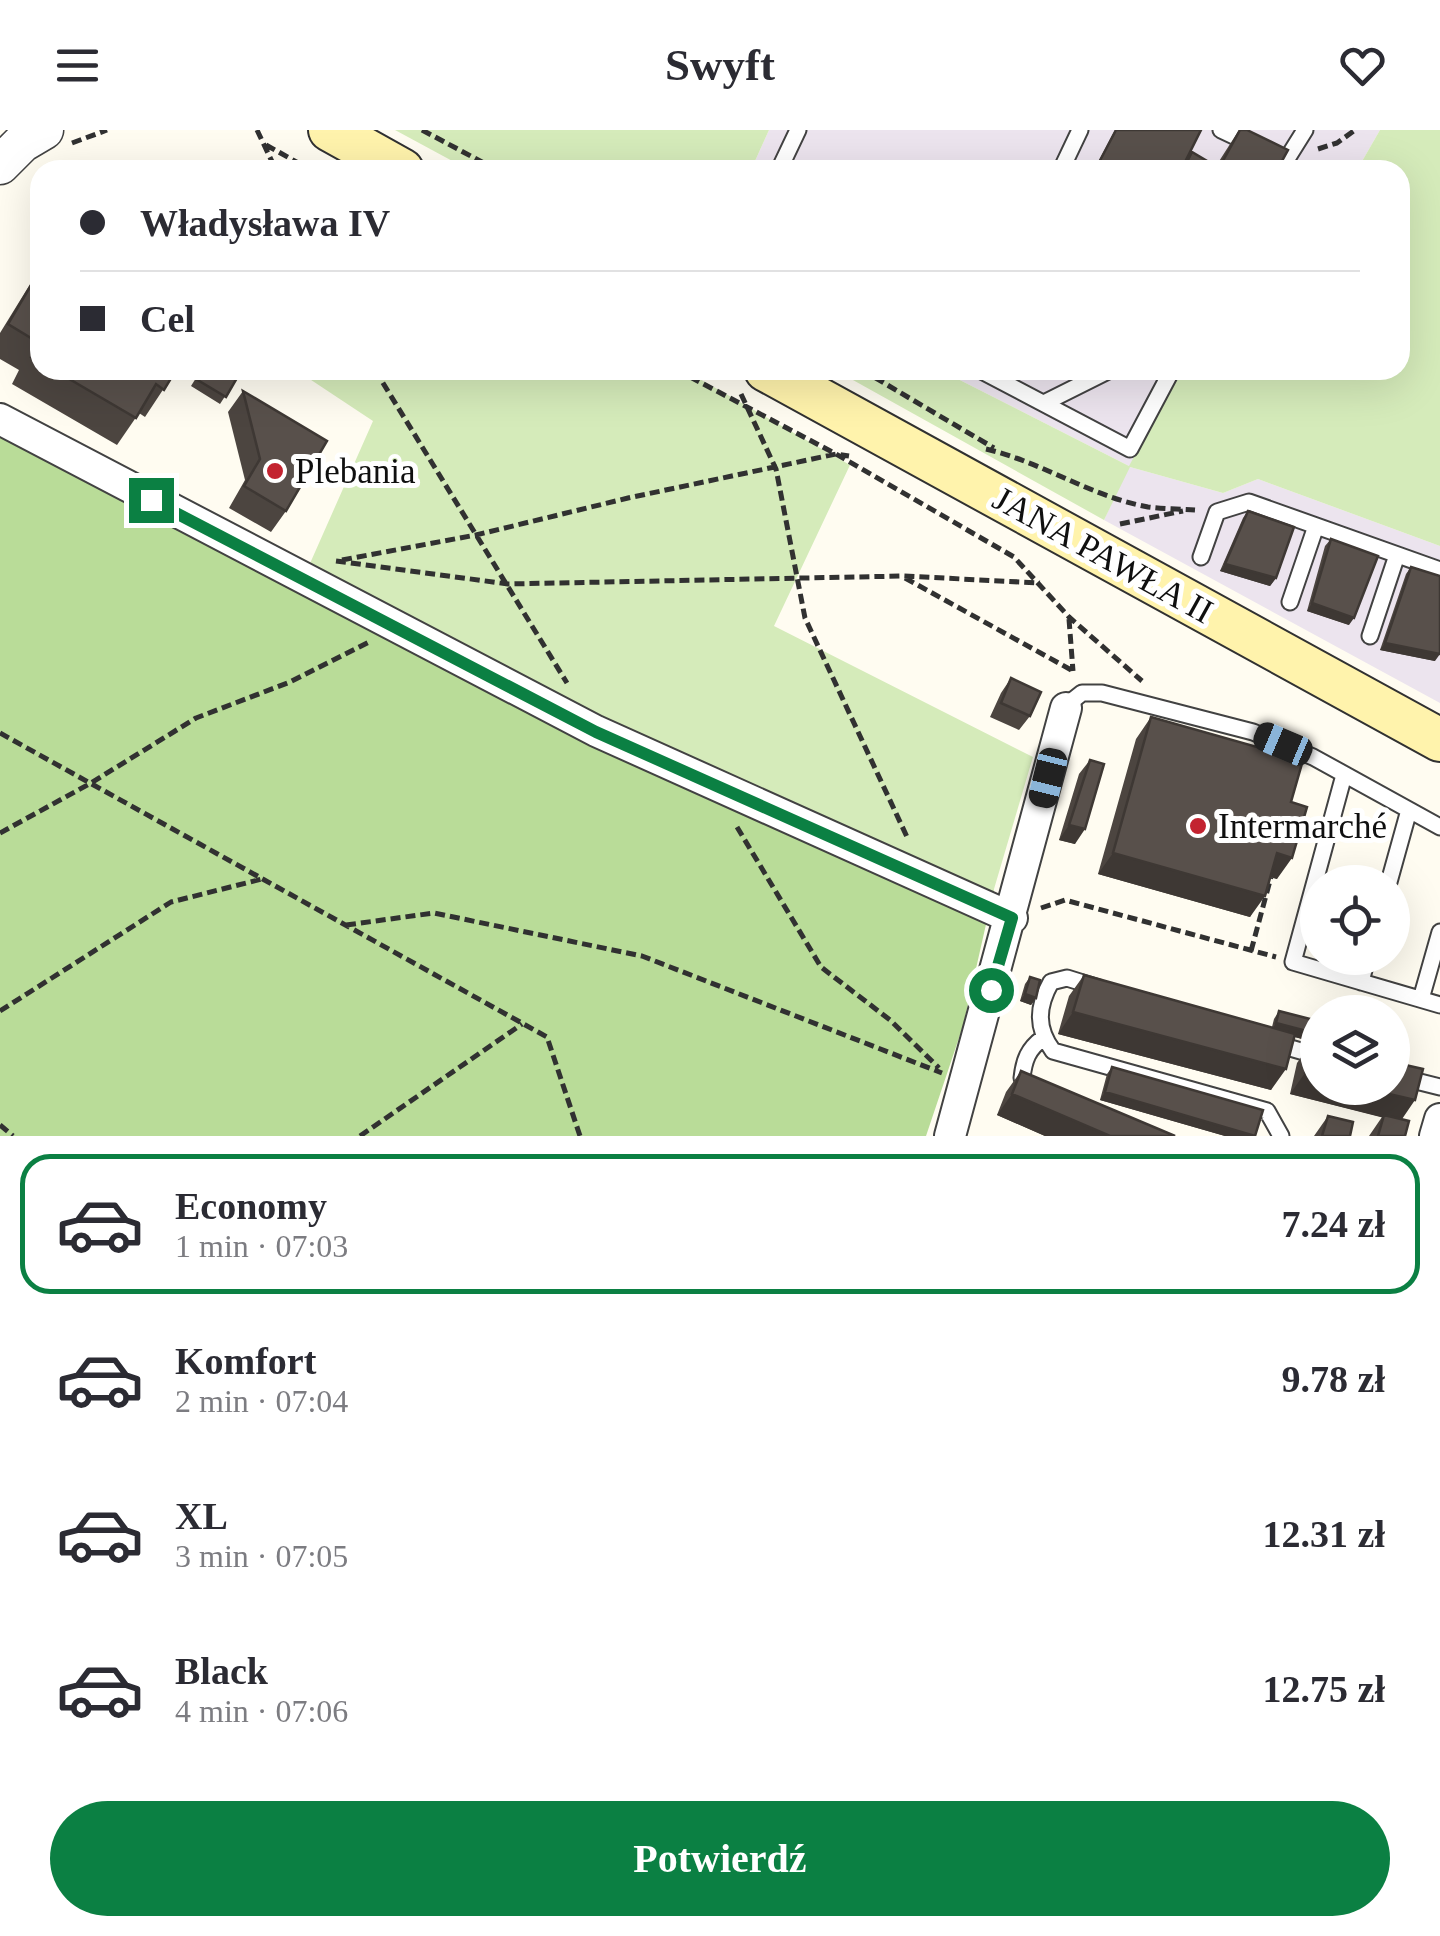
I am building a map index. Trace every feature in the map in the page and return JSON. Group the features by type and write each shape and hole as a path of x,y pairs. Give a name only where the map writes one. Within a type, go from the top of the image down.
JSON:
{"main road":[{"path":"330,130 384,160"},
{"name":"JANA PAWŁA II","path":"757,380 1440,740"}],"street":[{"path":"0,165 22,143 44,130"},
{"path":"0,419 596,732 1012,918"},
{"path":"950,1136 1012,918 1060,706"},
{"path":"1435,1136 1440,1119"}],"lane":[{"path":"784,160 798,130"},
{"path":"1066,160 1080,130"},
{"path":"1221,130 1274,160"},
{"path":"1286,160 1305,130"},
{"path":"999,380 1130,449 1167,380"},
{"path":"1044,403 1090,380"},
{"path":"1201,557 1216,512 1249,502 1440,570"},
{"path":"1290,602 1316,526"},
{"path":"1370,636 1397,555"},
{"path":"1060,706 1082,693 1117,697 1253,732 1313,756 1440,827"},
{"path":"1344,775 1293,962 1440,1005"},
{"path":"1393,865 1409,810"},
{"path":"1420,1000 1440,932"},
{"path":"1361,982 1363,975"},
{"path":"1110,992 1067,978 1050,982 1042,996 1039,1015 1043,1038 1053,1051 1267,1111 1281,1136"},
{"path":"1250,1034 1300,1050"},
{"path":"1043,1038 1028,1052 1022,1078 1036,1095 1051,1101"},
{"path":"1410,1080 1440,1087"}],"path":[{"path":"257,130 272,160"},
{"path":"422,130 478,160"},
{"path":"266,145 294,160"},
{"path":"381,380 596,732"},
{"path":"696,380 836,454 1014,557 1069,616 1148,686"},
{"path":"751,380 748,408 776,469 805,618 886,788 924,879"},
{"path":"879,380 1000,453"},
{"path":"968,452 987,449 1146,506 1191,510 1112,526"},
{"path":"290,573 836,454"},
{"path":"336,561 508,584 902,576 1040,583"},
{"path":"902,576 1073,671 1069,616"},
{"path":"0,833 196,718 290,682 397,628"},
{"path":"0,734 547,1037 580,1136"},
{"path":"346,925 434,913 642,956 945,1074 890,1020 821,968 745,843 718,788"},
{"path":"1251,952 1271,877"},
{"path":"0,1011 171,902 264,879"},
{"path":"1012,918 1065,900 1293,962"},
{"path":"360,1136 523,1024"},
{"path":"0,1125 13,1136"}],"shaded area":[{"path":"769,130 1380,130 1363,160 756,160"},
{"path":"960,380 1176,380 1130,467 1223,493 1258,479 1440,546 1440,703 1104,520 1129,466"}],"green space":[{"path":"395,130 769,130 756,160 450,160"},
{"path":"1380,130 1440,130 1440,546 1258,479 1223,493 1130,467 1104,520 853,380 960,380 1129,466 1176,380 1410,380 1410,160 1363,160"},
{"path":"311,380 701,380 850,465 774,626 1033,757 994,889 966,910 300,586 373,421"},
{"path":"0,432 966,910 994,889 963,1026 926,1136 0,1136"}],"building":[{"path":"1116,130 1201,130 1186,160 1100,160"},
{"path":"1240,130 1288,150 1282,160 1223,160"},
{"path":"1192,152 1206,160 1188,160"},
{"path":"30,287 30,337 8,324"},
{"path":"71,380 170,380 164,390 156,384 136,418"},
{"path":"198,380 236,380 226,397"},
{"path":"243,391 327,441 286,511 244,486 260,459"},
{"path":"1248,511 1294,527 1276,578 1225,564"},
{"path":"1331,539 1378,556 1354,618 1312,603"},
{"path":"1411,567 1440,576 1440,654 1385,643"},
{"path":"1011,678 1041,692 1030,716 1001,703"},
{"name":"Intermarché","path":"1151,717 1303,760 1291,802 1307,807 1292,858 1277,853 1265,896 1113,853"},
{"path":"1090,760 1104,764 1085,829 1069,825"},
{"path":"1084,975 1295,1034 1286,1069 1073,1012"},
{"path":"1030,977 1040,980 1036,998 1025,994"},
{"path":"1279,1011 1300,1016 1300,1029 1276,1023"},
{"path":"1410,1066 1423,1069 1415,1100 1410,1099"},
{"path":"1112,1067 1263,1110 1255,1136 1105,1092"},
{"path":"1021,1071 1175,1136 1110,1136 1012,1094"},
{"path":"1384,1115 1409,1121 1405,1136 1378,1136"},
{"path":"1328,1116 1353,1122 1350,1136 1322,1136"}],"place":[{"name":"Plebania","path":"275,471"},
{"name":"Intermarché","path":"1198,826"}],"route":[{"path":"151,500 596,732 1012,918 991,990"}]}
